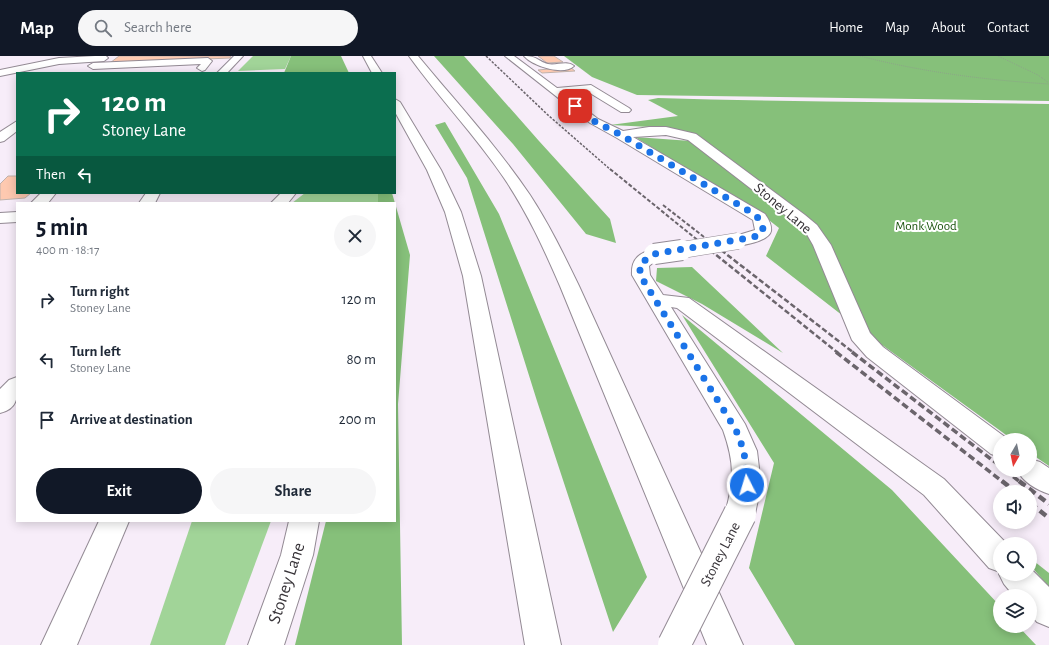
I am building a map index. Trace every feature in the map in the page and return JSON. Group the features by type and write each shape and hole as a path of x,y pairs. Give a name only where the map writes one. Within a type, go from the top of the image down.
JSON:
{"main road":[{"path":"223,72 239,56"},
{"path":"367,56 376,72"},
{"path":"412,56 447,95 505,170 524,197 546,237 606,370 649,473 725,645"},
{"path":"85,72 105,57"},
{"path":"0,73 59,61 105,57"},
{"path":"512,58 530,57 547,67 569,66"},
{"name":"Stoney Lane","path":"512,58 594,121 621,135 759,218 763,224 763,232 754,237 738,241 654,254 640,264 640,275 657,300 678,337 736,430 744,451 747,485 740,514 674,645"},
{"path":"93,66 208,61 202,68"},
{"path":"555,91 588,87 626,110"},
{"path":"396,104 434,170 453,212 472,276 543,645"},
{"name":"Stoney Lane","path":"621,135 661,130 673,131 692,137 799,218 811,228 822,245 843,299 860,335 870,346 954,413 993,442"},
{"path":"40,202 48,194"},
{"path":"280,202 288,194"},
{"path":"0,218 16,217"},
{"path":"657,300 682,302 934,487 993,550"},
{"path":"0,405 16,386"},
{"path":"1037,474 1049,483"},
{"path":"59,645 114,522"},
{"name":"Stoney Lane","path":"266,645 297,555 304,522"},
{"path":"1021,581 1049,611"}],"path":[{"path":"860,56 946,76 994,81 1049,83"},
{"path":"998,56 1038,75 1049,83"}],"green space":[{"path":"253,56 291,56 285,69 238,71"},
{"path":"291,56 341,56 349,72 284,72"},
{"path":"434,56 464,56 610,219 616,243 586,234 513,144"},
{"path":"564,56 1049,56 1049,101 637,95 592,77"},
{"name":"Monk Wood","path":"658,98 1049,104 1049,466 1037,458 1037,433 1003,433 856,326 766,256 779,228 765,217 635,137 691,141 694,135 672,128 610,125 678,116 648,100"},
{"path":"445,122 499,214 647,577 613,632 537,401 467,178 435,125"},
{"path":"304,194 378,194 378,202 293,202"},
{"path":"378,194 392,194 395,202 378,202"},
{"path":"396,206 410,255 398,404 402,645 295,645 326,522 396,522"},
{"path":"692,267 783,353 702,304 656,281 657,268"},
{"path":"682,315 892,490 993,598 993,633 1025,633 1036,645 795,645 749,568 774,463"},
{"path":"192,522 271,522 225,645 150,645"},
{"path":"1037,564 1049,573 1049,587 1037,573"}],"building":[{"path":"119,56 231,56 230,58 110,63"},
{"path":"538,56 554,56 563,62 547,63"},
{"path":"570,67 575,71 542,73 538,70"},
{"path":"8,176 16,176 16,194 30,194 25,198 0,200 0,184"}],"railway":[{"path":"486,56 549,116 611,170"},
{"path":"610,169 711,251"},
{"path":"663,205 722,251"},
{"path":"710,250 838,353"},
{"path":"721,250 854,353"},
{"path":"836,352 1003,482"},
{"path":"852,352 993,461"},
{"path":"1014,477 1020,482"},
{"path":"1002,481 1007,485"},
{"path":"1019,481 1049,504"},
{"path":"1037,509 1049,518"}],"route":[{"path":"575,106 594,121 621,135 749,211 759,218 763,224 763,232 754,237 738,241 654,254 640,264 640,275 657,300 678,337 736,430 744,451 747,485"}]}
